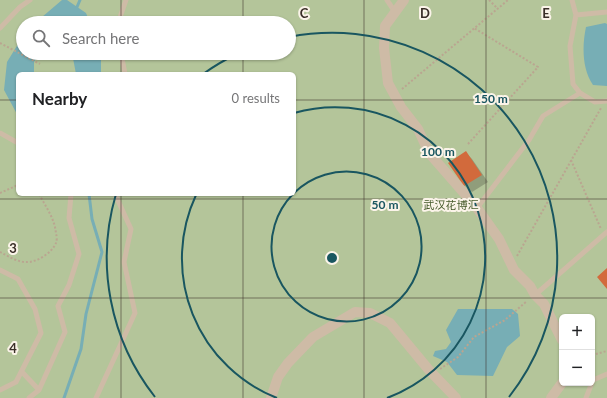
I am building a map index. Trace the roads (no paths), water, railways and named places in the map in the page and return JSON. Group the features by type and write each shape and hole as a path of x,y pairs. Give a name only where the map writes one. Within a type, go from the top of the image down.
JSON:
{"street":[{"path":"404,0 385,26 384,48 388,83 401,107 418,129 429,153 477,208 499,239 514,270 530,286 535,295 544,304 559,334"},
{"path":"271,398 278,377 288,363 313,337 355,312 370,313 390,323 433,375 456,398"},
{"path":"551,398 560,386"}],"lane":[{"path":"0,28 20,7 30,0"},
{"path":"120,16 126,0"},
{"path":"387,0 394,12"},
{"path":"572,0 576,15 570,46 573,84 580,93 595,102 606,101"},
{"path":"576,15 607,12"},
{"path":"122,60 125,72"},
{"path":"477,208 529,140 543,116 580,93"},
{"path":"0,133 16,142"},
{"path":"29,398 39,390 66,332 58,306 69,285 79,254 68,218 71,196"},
{"path":"96,398 135,313 124,262 131,229 117,196"},
{"path":"535,295 605,234"},
{"path":"0,270 18,279 36,309 41,333 16,382 0,390"},
{"path":"22,372 39,390"},
{"path":"595,379 607,374"},
{"path":"586,398 591,386"}],"water":[{"path":"62,0 67,0 86,13 87,16 43,16"},
{"path":"605,23 607,24 607,86 593,85 589,79 584,57 586,27"},
{"path":"16,47 16,60 35,60 34,72 16,72 16,112 4,90 7,62"},
{"path":"73,60 101,60 101,72 76,72"},
{"path":"458,309 512,309 518,314 520,336 507,347 493,376 457,375 447,362 433,356 435,351 446,349 451,342 446,330"}],"waterway":[{"path":"77,7 80,0"},
{"path":"64,398 81,349 86,314 102,252 92,219 89,196"}],"park label":[{"name":"武汉花博汇","path":"451,204"}]}
